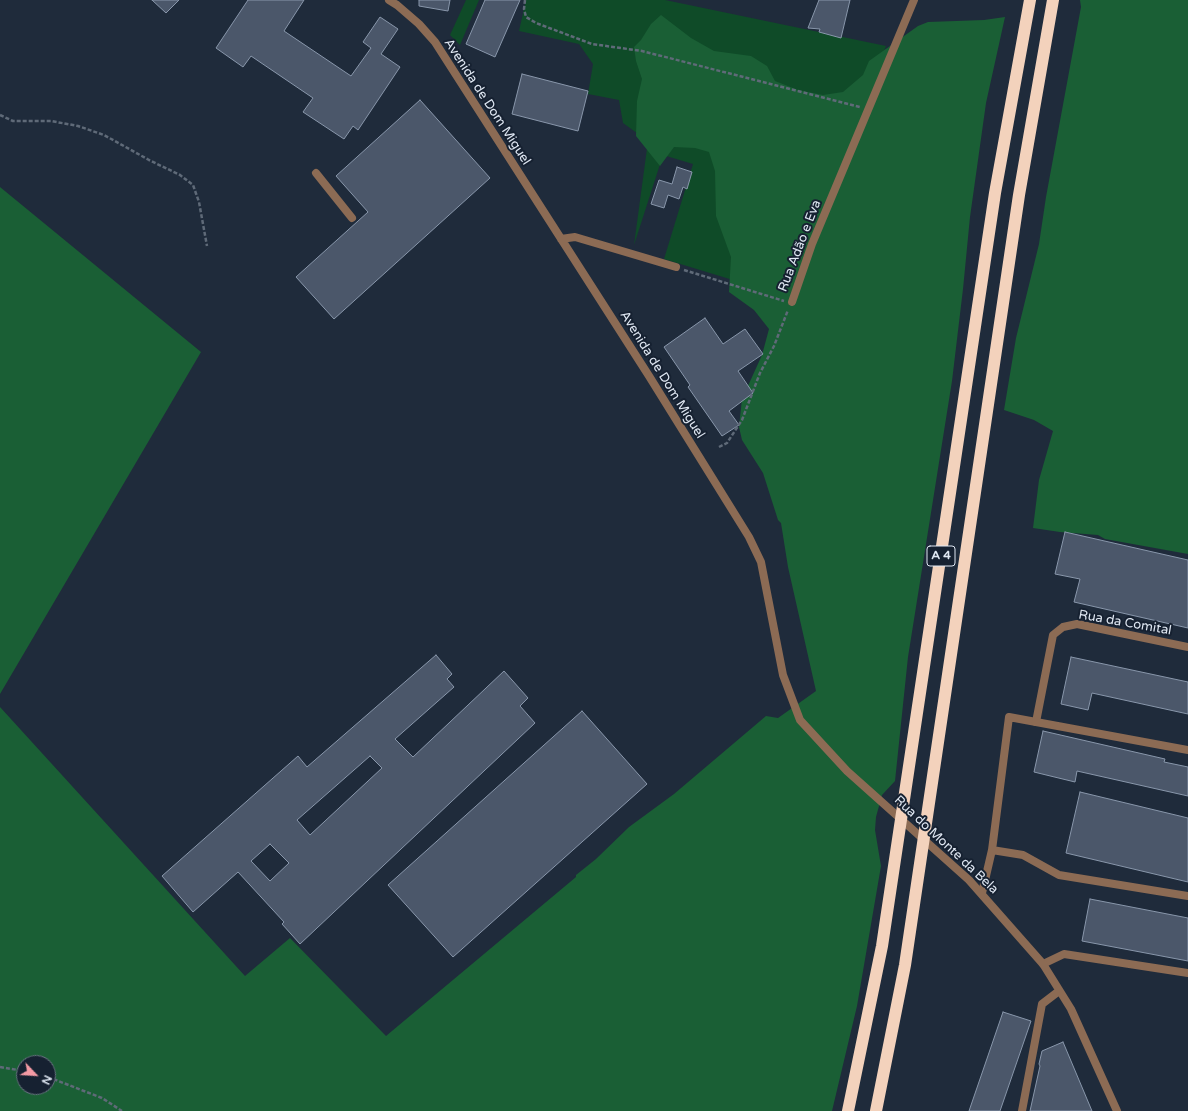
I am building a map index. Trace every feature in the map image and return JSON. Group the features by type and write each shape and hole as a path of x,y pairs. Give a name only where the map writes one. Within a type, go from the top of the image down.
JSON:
{"highway":[{"name":"A 4","path":"848,1111 882,946 995,193 1030,0"},
{"name":"A 4","path":"876,1111 905,965 1019,195 1054,0"}],"street":[{"name":"Avenida de Dom Miguel","path":"389,0 419,24 435,42 649,376 749,537 761,562 784,675 800,720 863,785"},
{"name":"Rua Adão e Eva","path":"792,302 812,244 914,0"},
{"path":"316,173 352,218"},
{"path":"561,238 575,237 676,267"},
{"name":"Rua da Comital","path":"1036,722 1053,635 1063,627 1077,624 1188,647"},
{"path":"982,893 992,850 1009,717 1188,750"},
{"name":"Rua do Monte da Bela","path":"863,785 970,880 1043,964 1071,1009 1116,1111"},
{"path":"992,850 1023,855 1059,875 1188,896"},
{"path":"1043,964 1064,954 1188,973"},
{"path":"1023,1110 1042,1004 1059,991"}],"path":[{"path":"525,0 524,10 526,17 592,44 642,51 868,109"},
{"path":"0,115 13,121 51,121 78,126 104,135 180,175 193,185 199,202 207,246"},
{"name":"Rua Adão e Eva","path":"676,267 784,302 792,302"},
{"path":"719,447 727,443 742,420 760,373 774,346 792,302"},
{"path":"0,1067 16,1070"},
{"path":"56,1080 102,1098 122,1111"}],"green space":[{"path":"466,0 479,0 460,45 450,35"},
{"path":"526,0 665,0 886,46 782,295 664,259 693,164 663,155 634,245 648,141 623,123 619,100 588,94 593,64 579,44 519,31"},
{"path":"1080,0 1188,0 1188,554 1105,539 1098,535 1033,528 1039,480 1053,431 1034,420 1004,410 1016,338 1039,244 1046,197 1081,7"},
{"path":"661,15 691,38 714,51 751,56 767,66 775,81 798,90 823,95 843,92 863,75 869,61 918,26 928,22 984,20 1005,17 986,103 970,217 952,381 908,657 895,781 882,795 876,817 875,830 881,866 857,1006 832,1111 0,1111 0,707 245,976 290,938 386,1036 576,877 576,875 596,859 629,827 674,794 766,716 778,718 816,691 788,567 781,523 778,520 763,473 742,440 739,427 742,399 762,355 769,329 754,310 729,292 731,257 716,216 715,171 709,152 695,148 674,147 660,166 636,136 637,101 642,79 636,61 634,47 641,40 651,24"},
{"path":"0,187 201,352 0,694"}],"building":[{"path":"152,0 179,0 166,13"},
{"path":"248,0 304,0 284,31 351,76 371,48 363,42 380,17 398,29 381,54 400,67 358,130 353,126 344,139 303,112 313,98 251,56 243,67 216,48"},
{"path":"419,0 450,0 448,11 419,6"},
{"path":"485,0 520,0 495,57 466,44"},
{"path":"819,0 850,0 841,38 819,32 820,29 808,28"},
{"path":"522,74 588,91 578,131 512,114"},
{"path":"420,100 490,178 334,319 296,277 368,212 336,176"},
{"path":"677,167 692,172 687,189 683,187 679,199 668,195 664,208 651,204 659,180 672,184"},
{"path":"705,318 723,344 745,329 763,354 738,371 753,393 729,411 739,425 722,436 688,387 690,385 664,347"},
{"path":"1065,532 1188,560 1188,628 1074,602 1080,579 1055,574"},
{"path":"436,655 452,674 447,679 454,687 395,739 413,757 504,671 528,698 520,706 535,723 300,944 282,924 284,922 238,872 193,912 162,876 298,756 307,767","holes":["370,756 382,768 310,835 297,820","270,844 289,863 270,881 251,861"]},
{"path":"1071,657 1188,682 1188,714 1092,693 1088,710 1061,704"},
{"path":"582,711 647,784 453,957 388,885"},
{"path":"1043,731 1165,759 1164,762 1188,767 1188,796 1077,771 1075,782 1034,772"},
{"path":"1080,792 1188,818 1188,882 1066,853"},
{"path":"1090,899 1188,918 1188,961 1082,941"},
{"path":"1003,1012 1031,1021 1000,1111 969,1111"},
{"path":"1063,1042 1092,1111 1030,1111 1042,1051"}]}
